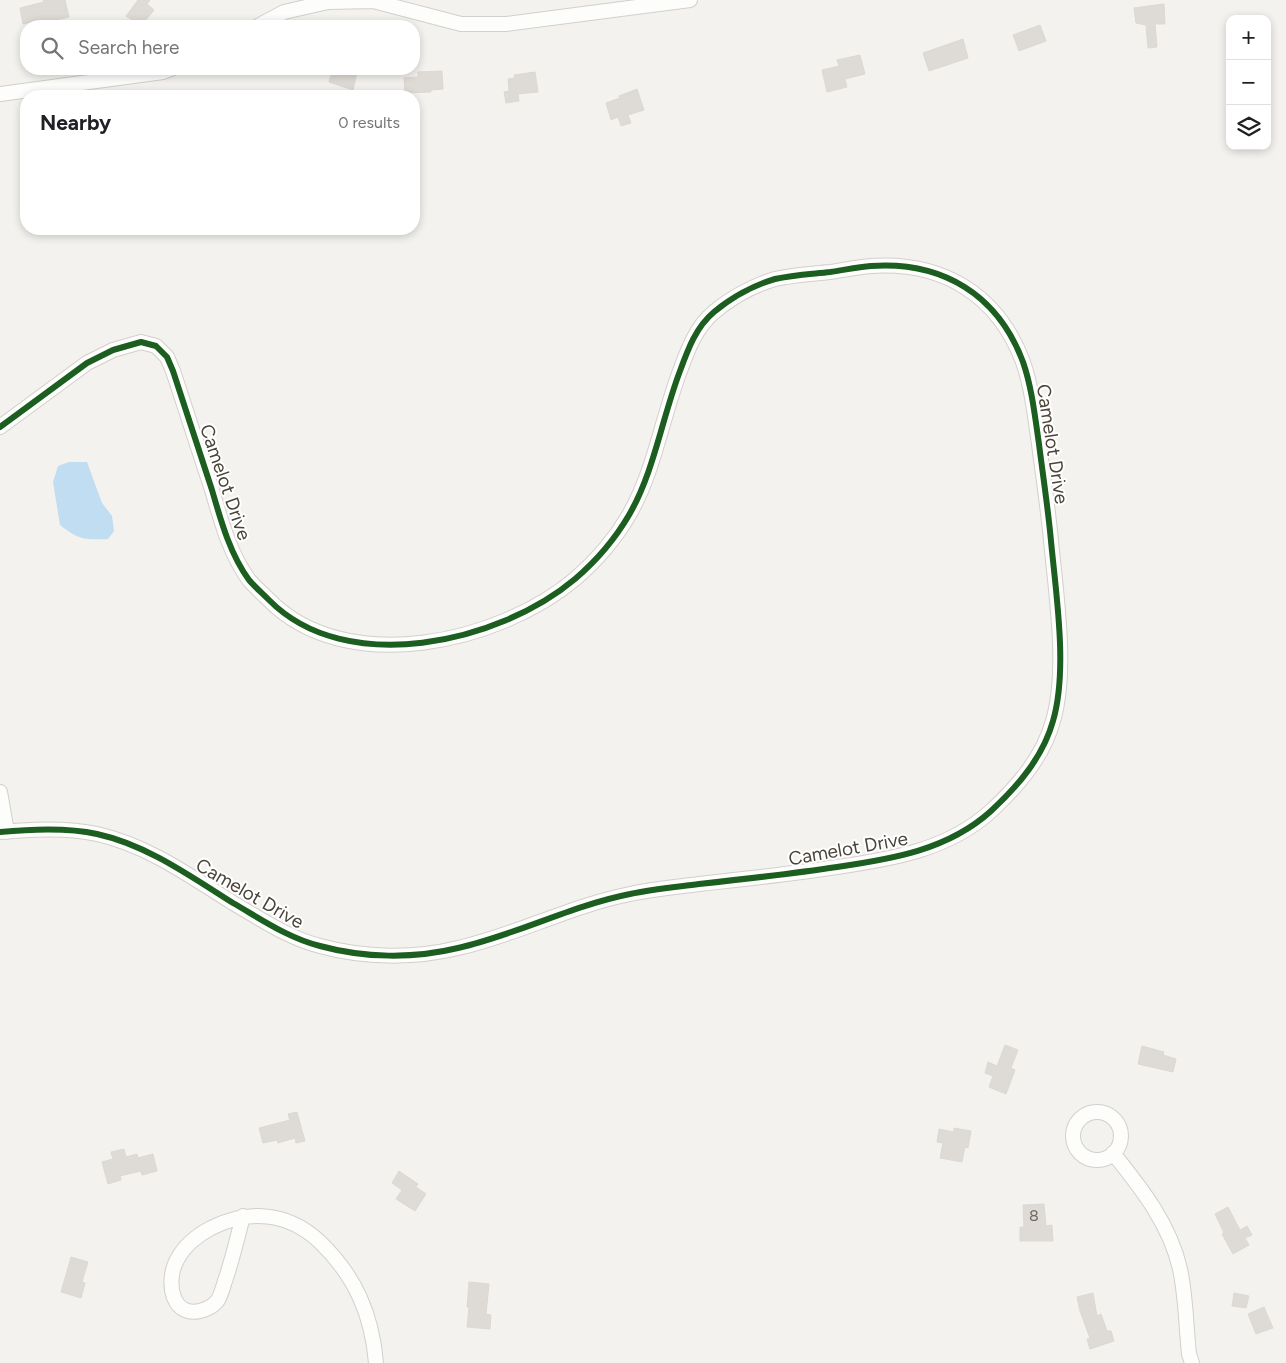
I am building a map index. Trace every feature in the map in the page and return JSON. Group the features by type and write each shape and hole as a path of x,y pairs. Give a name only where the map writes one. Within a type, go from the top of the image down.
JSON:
{"street":[{"path":"269,20 284,12 328,2 373,1 461,24 506,24 690,0"},
{"path":"30,90 141,75"},
{"path":"0,94 20,91"},
{"name":"Camelot Drive","path":"0,427 86,363 113,350 142,342 156,346 167,357 173,371 228,541 249,580 280,612 320,633 365,644 410,645 455,638 498,624 538,605 575,579 607,547 632,510 649,467 676,381 692,339 710,315 748,290 776,279 879,265 923,270 952,279 978,295 998,317 1014,342 1026,370 1047,504 1060,653 1058,698 1052,726 1039,753 1014,790 980,820 942,843 899,858 630,893 587,905 459,948 414,955 369,955 324,948 296,938 269,924 179,869 139,848 97,834 68,830 3,832 0,792"},
{"path":"1113,1153 1154,1208 1164,1225 1175,1252 1180,1270 1192,1363"},
{"path":"243,1216 219,1299 214,1304 200,1311 193,1312 180,1306 175,1301 171,1287 172,1272 177,1258 189,1244 203,1233 243,1216 258,1215 286,1220 301,1227 324,1246 341,1265 362,1299 372,1332 376,1363"}],"water":[{"path":"69,462 87,462 102,503 112,516 114,531 108,539 82,538 72,534 60,525 53,482 58,466"}],"building":[{"path":"43,0 65,0 69,17 56,20 22,20 20,8 44,2"},
{"path":"138,0 150,0 147,4 154,10 146,20 132,20 126,16"},
{"path":"1164,4 1165,24 1155,24 1157,47 1148,48 1146,25 1136,23 1134,8"},
{"path":"1040,25 1046,41 1019,51 1013,35"},
{"path":"963,39 968,58 929,71 923,53"},
{"path":"860,55 865,74 845,79 847,87 827,92 822,70 839,66 837,60"},
{"path":"442,71 443,89 420,92 420,90 405,90 404,78 418,77 420,72"},
{"path":"535,72 538,92 518,94 519,101 506,103 504,92 509,91 508,79 515,78 514,75"},
{"path":"331,75 356,75 353,90 329,82"},
{"path":"637,89 644,110 628,115 631,123 621,126 618,117 611,120 606,103"},
{"path":"1005,1045 1018,1050 1011,1068 1015,1070 1006,1094 989,1087 993,1076 985,1073 988,1062 997,1066"},
{"path":"1142,1046 1164,1052 1163,1055 1176,1059 1173,1072 1138,1064"},
{"path":"297,1112 305,1141 296,1143 295,1138 278,1143 277,1140 263,1143 259,1128 290,1120 288,1114"},
{"path":"954,1128 971,1131 968,1148 965,1147 962,1162 940,1158 943,1143 937,1142 939,1129 954,1132"},
{"path":"124,1149 126,1157 137,1154 138,1158 153,1154 157,1171 142,1175 141,1171 120,1176 121,1180 108,1184 102,1162 113,1159 111,1152"},
{"path":"399,1171 418,1184 416,1187 426,1194 415,1211 396,1199 402,1190 392,1183"},
{"path":"1044,1204 1046,1226 1052,1225 1053,1241 1020,1241 1020,1227 1024,1227 1023,1205"},
{"path":"1228,1207 1240,1230 1247,1226 1252,1235 1245,1238 1249,1245 1233,1254 1222,1234 1224,1233 1215,1214"},
{"path":"71,1257 88,1262 82,1282 85,1283 81,1298 61,1292"},
{"path":"469,1282 489,1284 486,1314 491,1315 490,1329 467,1327"},
{"path":"1093,1293 1097,1316 1101,1314 1107,1331 1111,1331 1114,1341 1090,1349 1087,1339 1090,1338 1077,1297"},
{"path":"1234,1293 1249,1296 1246,1308 1232,1306"},
{"path":"1264,1307 1273,1328 1256,1334 1248,1314"}],"cycle path":[{"path":"0,427 87,363 113,350 141,342 156,346 167,357 173,371 227,537 236,559 251,583 269,600 301,624 339,639 380,645 422,643 465,634 506,620 543,601 575,579 598,557 618,533 638,498 686,355 702,324 714,312 751,288 775,279 871,266 897,266 922,269 965,287 983,301 999,318 1012,338 1023,362 1029,382 1039,444 1060,632 1060,679 1057,701 1053,721 1043,747 1020,781 1001,801 991,811 957,835 919,851 858,864 664,888 630,894 586,906 501,936 441,952 389,956 371,955 308,943 275,928 168,862 115,839 97,834 61,830 36,829 0,832"}]}
